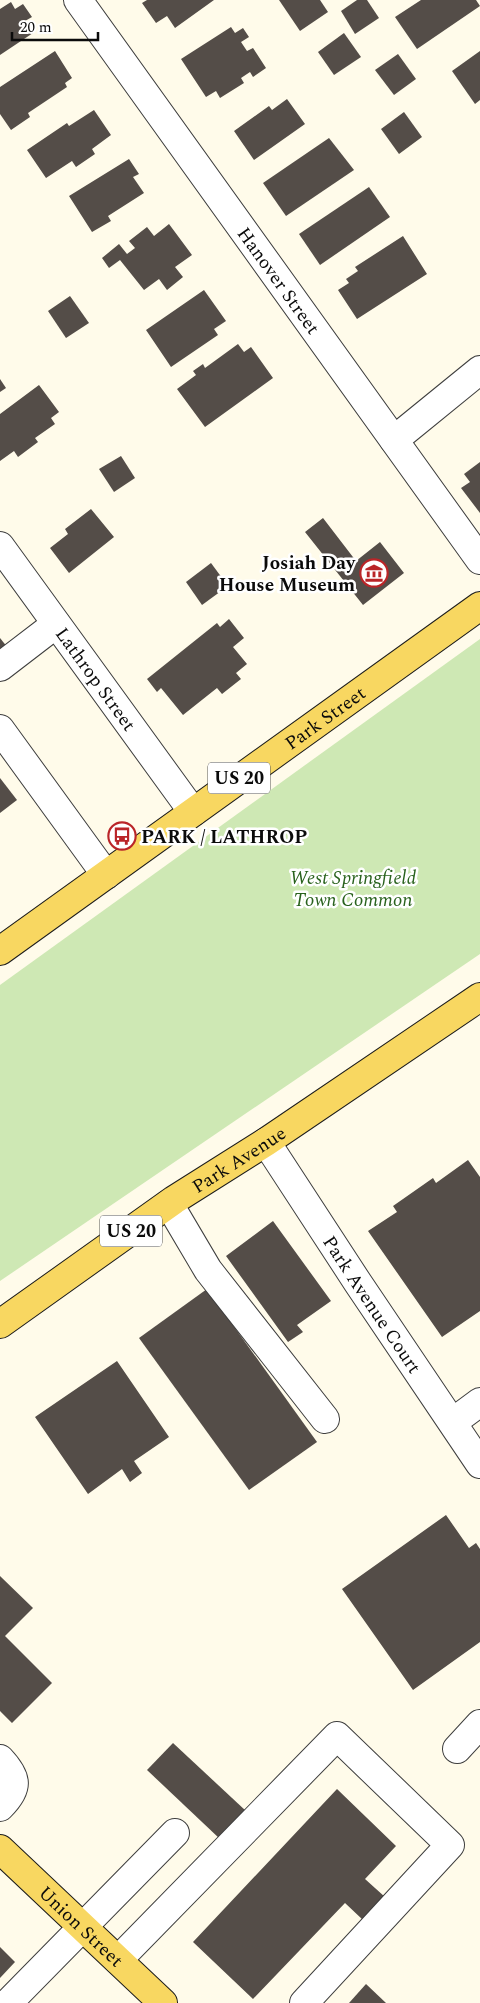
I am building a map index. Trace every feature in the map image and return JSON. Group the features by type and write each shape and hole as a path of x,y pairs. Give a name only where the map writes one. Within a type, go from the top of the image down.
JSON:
{"main road":[{"name":"Park Street","path":"0,951 480,606"},
{"name":"Park Avenue","path":"0,1324 169,1204 266,1142 480,997"},
{"name":"Union Street","path":"1,1850 163,2003"}],"street":[{"name":"Hanover Street","path":"78,0 480,560"},
{"path":"394,440 480,370"},
{"name":"Lathrop Street","path":"0,546 9,576 56,624 193,812"},
{"path":"0,667 56,624"},
{"path":"0,729 106,875"},
{"name":"Park Avenue Court","path":"266,1142 358,1284 480,1464"},
{"path":"169,1204 208,1270 325,1419"},
{"path":"453,1422 480,1402"},
{"path":"457,1748 480,1724"},
{"path":"118,1960 337,1736 450,1845 304,2003"},
{"path":"0,1759 12,1771 15,1787 11,1796 0,1807"},
{"path":"8,2003 175,1833"}],"green space":[{"name":"West Springfield Town Common","path":"480,639 480,954 0,1281 0,985"}],"building":[{"path":"147,0 214,0 175,28 167,16 156,23 142,3"},
{"path":"279,0 320,0 328,12 300,31"},
{"path":"357,0 367,0 379,18 355,34 341,11"},
{"path":"421,0 476,0 480,6 417,49 395,17"},
{"path":"11,2 15,9 23,4 32,17 25,21 33,33 0,55 0,9"},
{"path":"231,27 235,33 243,28 249,37 241,42 247,51 253,48 266,68 253,77 250,72 241,78 244,83 220,98 216,91 206,97 181,59"},
{"path":"344,33 361,57 334,75 318,52"},
{"path":"55,51 72,78 65,83 67,87 28,113 30,117 11,130 0,114 0,87"},
{"path":"480,51 480,100 475,104 452,71"},
{"path":"398,54 416,79 394,95 375,70"},
{"path":"287,99 305,124 254,160 234,131 269,106 272,110"},
{"path":"94,110 111,135 92,149 95,154 76,167 72,161 46,178 27,150 67,123 69,126"},
{"path":"404,112 422,137 399,154 381,129"},
{"path":"329,138 354,170 286,216 263,183"},
{"path":"129,159 139,174 133,177 144,193 108,216 111,221 92,232 69,196"},
{"path":"369,187 390,217 320,265 299,234"},
{"path":"169,224 192,255 175,267 183,277 167,290 159,279 144,290 120,260 109,268 102,258 119,244 127,254 135,248 129,241 147,227 154,236"},
{"path":"403,236 427,274 357,319 338,290 349,283 346,279 358,271 355,267"},
{"path":"204,290 226,321 214,329 218,335 171,367 146,330"},
{"path":"70,296 89,323 66,338 48,311"},
{"path":"238,344 244,352 251,347 273,378 205,427 177,389 196,375 193,371 203,364 205,368"},
{"path":"0,379 6,388 0,392"},
{"path":"39,385 59,412 51,418 55,424 35,438 38,442 18,457 14,451 0,461 0,414"},
{"path":"121,456 135,478 114,492 99,469"},
{"path":"480,462 480,513 461,488 470,482 464,474"},
{"path":"91,509 114,537 69,573 50,548 68,534 65,529"},
{"path":"323,518 356,561 380,542 404,573 363,605 305,532"},
{"path":"211,563 228,586 202,605 186,582"},
{"path":"229,619 244,638 233,647 247,664 236,673 241,679 222,694 217,688 183,715 161,688 157,692 147,679 217,623 220,627"},
{"path":"0,638 8,648 0,655"},
{"path":"0,778 17,800 0,813"},
{"path":"468,1160 480,1177 480,1311 442,1337 368,1231 397,1212 393,1206 433,1178 436,1183"},
{"path":"273,1221 331,1301 297,1325 303,1332 288,1342 226,1256"},
{"path":"207,1289 317,1442 249,1490 139,1338"},
{"path":"117,1361 169,1437 134,1461 142,1473 130,1482 122,1469 88,1494 35,1417"},
{"path":"446,1515 469,1548 476,1543 480,1549 480,1642 413,1690 342,1589"},
{"path":"0,1576 33,1608 5,1636 52,1683 12,1723 0,1711"},
{"path":"173,1743 246,1811 220,1839 147,1770"},
{"path":"337,1789 396,1846 365,1879 385,1897 363,1920 345,1903 253,1999 193,1942"},
{"path":"0,1947 15,1962 0,1978"},
{"path":"366,1984 386,2003 349,2003"}],"place":[{"name":"Josiah Day House Museum","path":"374,573"},
{"name":"PARK / LATHROP","path":"122,836"}]}
